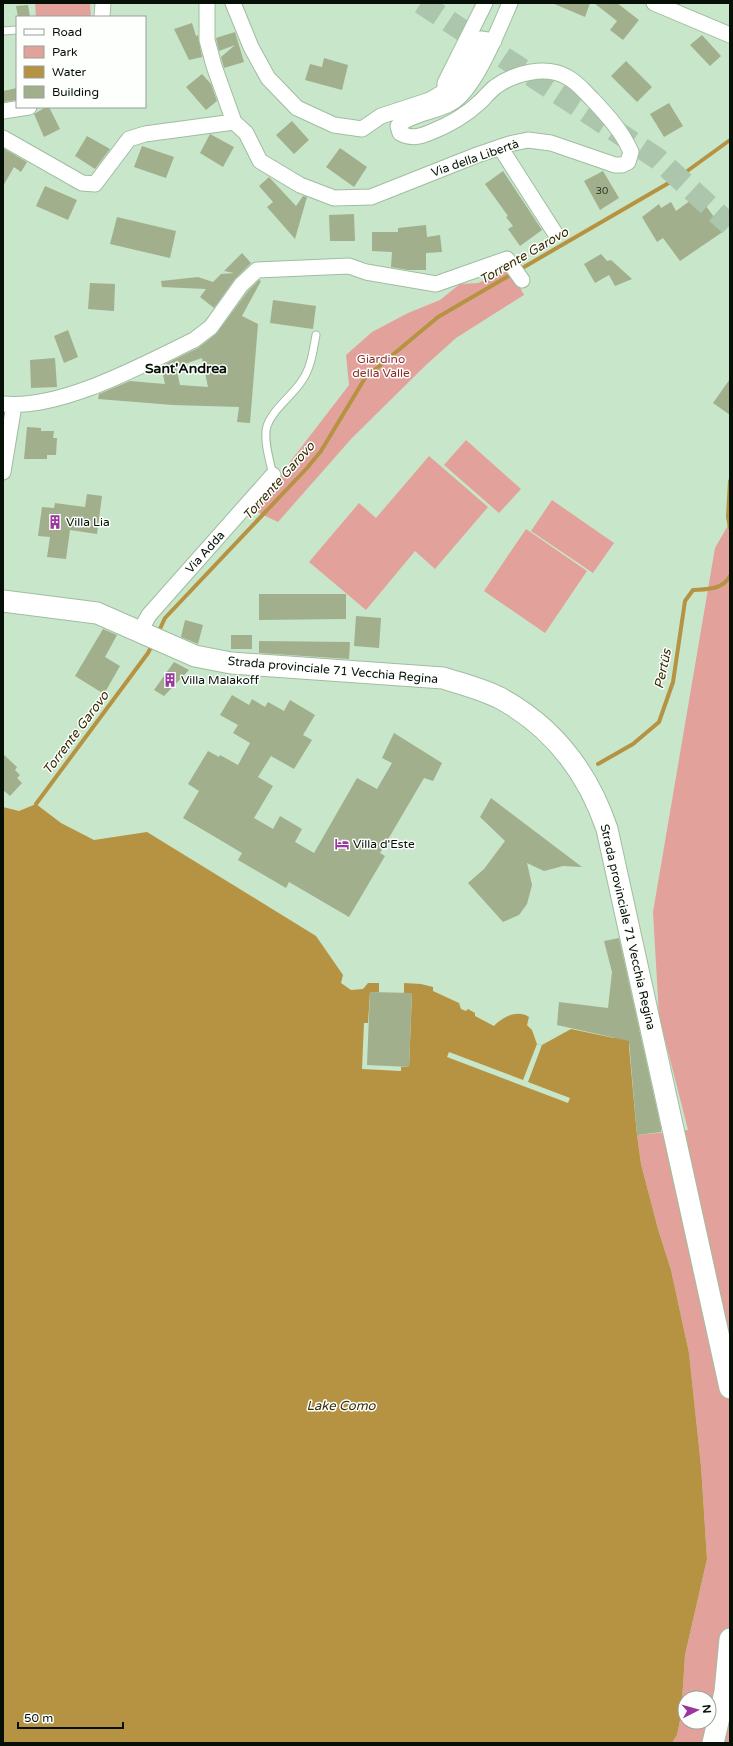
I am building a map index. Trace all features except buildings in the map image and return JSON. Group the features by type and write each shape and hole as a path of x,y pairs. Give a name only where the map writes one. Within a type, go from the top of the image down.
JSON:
{"street":[{"path":"102,16 103,3"},
{"path":"3,138 82,183 95,184 129,139 145,134 234,122 214,66 207,40 207,3"},
{"path":"232,3 251,47 268,78 297,108 334,126 362,129 381,116 430,100 445,91 453,89 481,39 494,41"},
{"path":"445,91 445,82 485,3"},
{"name":"Via della Libertà","path":"234,122 246,133 260,160 300,185 334,198 371,197 500,147 528,140 551,143 615,165 622,166 628,162 631,152 625,137 576,82 566,76 552,72 534,72 520,75 508,80 495,87 467,113 430,133 414,138 400,133 398,126 403,120 438,110 454,102 465,92 494,41 510,3"},
{"path":"654,3 730,35"},
{"path":"3,111 22,108"},
{"path":"500,147 555,233"},
{"path":"3,472 9,405 63,398 194,340 211,327 241,285 257,270 349,266 366,272 436,284 507,259 522,280"},
{"name":"Via Adda","path":"150,636 149,615 274,474"},
{"name":"Strada provinciale 71 Vecchia Regina","path":"3,601 97,613 195,656 231,662 406,674 442,678 463,684 499,698 541,725 558,742 573,761 599,805 607,829 730,1388"},
{"path":"713,1743 725,1692 730,1639"}],"lane":[{"path":"3,31 16,30"},
{"path":"274,474 268,455 267,427 275,413 302,381 312,357 316,335"}],"green space":[{"path":"35,3 90,3 91,16 36,16"},
{"name":"Giardino della Valle","path":"511,269 524,295 456,338 426,365 352,438 278,522 253,510 349,385 346,355 372,332 408,313 440,300 460,284 478,283"},
{"path":"466,440 521,489 499,513 444,465"},
{"path":"429,456 488,507 435,569 415,551 366,610 309,562 359,503 376,518"},
{"path":"552,500 614,543 593,573 531,531"},
{"path":"730,522 730,1743 672,1743 678,1730 717,1730 717,1690 683,1690 685,1655 707,1559 701,1466 689,1353 671,1270 658,1229 641,1164 637,1135 688,1130 659,1016 653,912 715,548"},
{"path":"526,529 587,571 545,633 484,591"}],"water":[{"name":"Lake Como","path":"36,804 61,823 94,840 147,832 316,936 343,975 341,983 351,990 363,989 368,983 379,983 379,992 370,992 368,1023 364,1023 362,1069 401,1071 401,1067 409,1067 412,994 404,993 404,983 421,984 433,987 433,991 459,1003 461,1009 466,1011 468,1009 475,1013 475,1016 494,1026 510,1015 525,1015 529,1017 527,1025 532,1030 537,1044 542,1045 571,1029 614,1038 616,1015 631,1018 629,1047 641,1164 658,1229 671,1270 689,1353 701,1466 707,1559 685,1655 683,1690 677,1690 678,1730 672,1743 3,1743 3,807 19,811"}],"pier":[{"path":"537,1044 542,1045 528,1082 570,1098 568,1103 447,1057 449,1052 523,1080"}],"waterway":[{"name":"Torrente Garovo","path":"158,633 165,618 307,468 321,451 365,378 438,317 679,177 730,140"},
{"name":"Pertüs","path":"730,481 728,517 730,528"},
{"name":"Pertüs","path":"598,764 633,744 659,722 673,682 685,601 693,590 714,588 723,584 730,576"},
{"name":"Torrente Garovo","path":"36,804 148,653 153,643"}],"tunnel":[{"path":"421,3 658,159 730,225"}],"place":[{"name":"Villa Lia","path":"55,522"},
{"name":"Villa Malakoff","path":"170,680"},
{"name":"Villa d'Este","path":"342,844"}],"district":[{"name":"Sant'Andrea","path":"186,368"}]}
